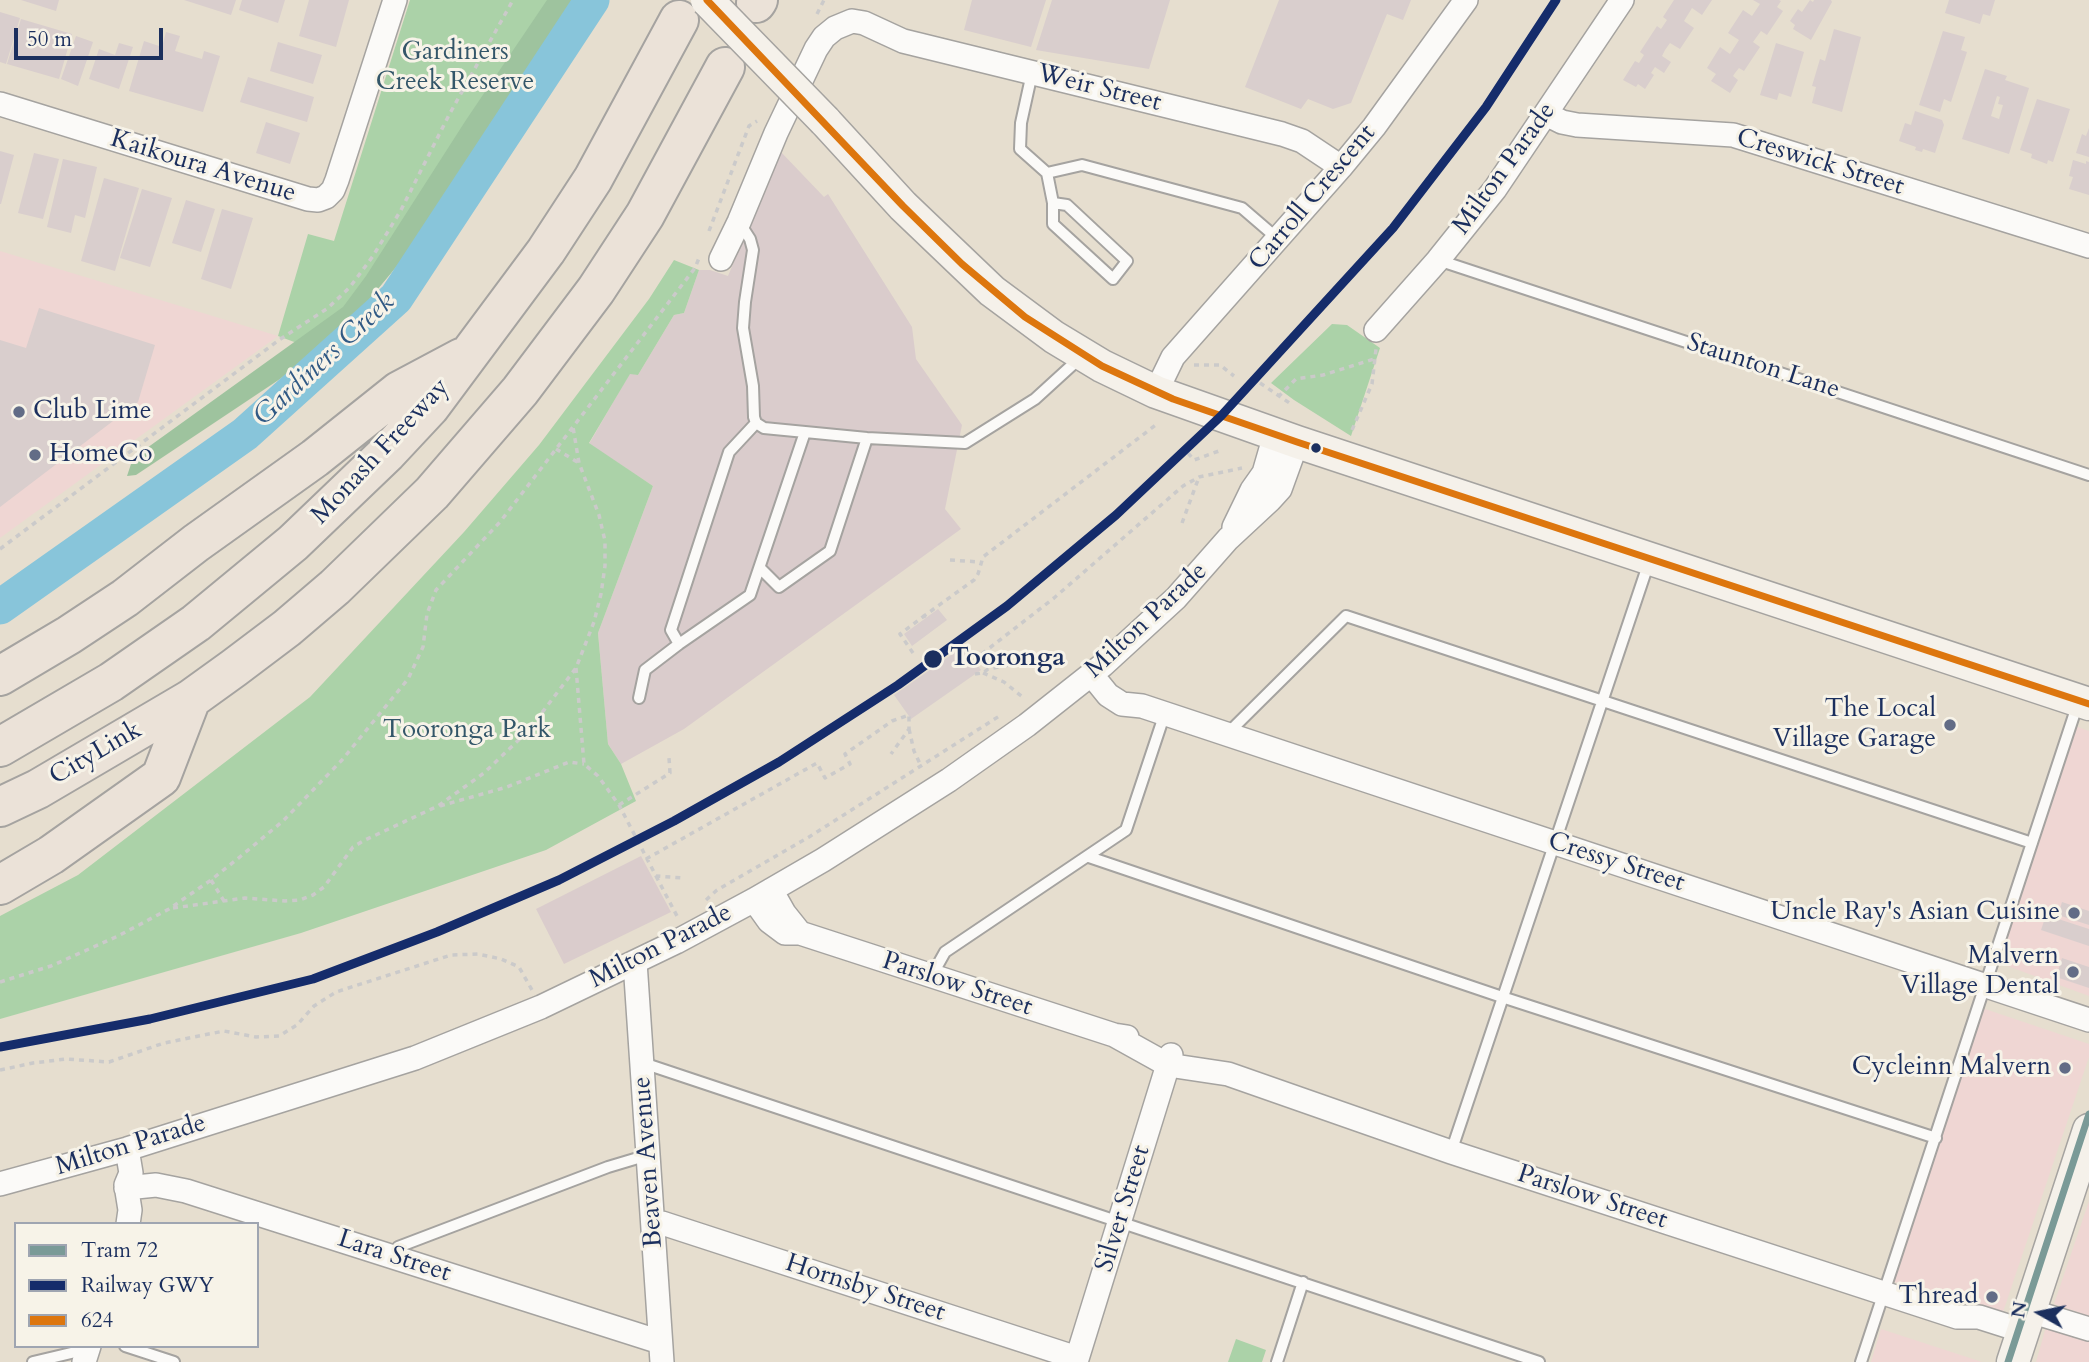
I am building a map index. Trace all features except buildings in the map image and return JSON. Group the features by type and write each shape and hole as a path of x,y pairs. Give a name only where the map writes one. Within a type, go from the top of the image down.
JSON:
{"highway":[{"name":"Monash Freeway","path":"0,747 121,676 187,629 246,583 334,506 387,453 430,407 546,251 693,10"},
{"path":"0,885 51,855 161,778 191,699 287,628 354,569 432,493 520,391 596,290 645,215 725,67"},
{"path":"0,676 125,598 399,391 468,355"},
{"name":"CityLink","path":"0,807 38,789 191,699"}],"main road":[{"path":"693,10 825,121 903,206 962,264 1024,317 1083,355 1156,392 1286,439 2084,702"},
{"path":"2021,1337 2089,1130"}],"street":[{"name":"Kaikoura Avenue","path":"0,104 307,199 318,200 333,190 337,180 395,0"},
{"name":"Carroll Crescent","path":"1156,392 1173,357 1374,127 1465,0"},
{"name":"Milton Parade","path":"1376,338 1495,189 1622,0"},
{"name":"Weir Street","path":"721,259 816,49 850,11 864,23 903,41 1282,134 1302,141 1341,167"},
{"name":"Creswick Street","path":"1546,114 1562,122 1577,125 1733,135 2089,246"},
{"name":"Milton Parade","path":"0,1184 127,1149 415,1058 541,1007 676,943 763,895 948,780 1027,725 1097,670 1176,598 1228,539 1252,490 1286,439"},
{"name":"Cressy Street","path":"1097,670 1112,699 1122,704 1166,713 2089,1020"},
{"name":"Parslow Street","path":"763,895 777,929 785,933 800,933 1114,1035 1169,1060 1228,1074 1451,1152 1957,1317 1979,1317 2021,1337 2089,1329"},
{"name":"Beaven Avenue","path":"635,961 661,1352"},
{"name":"Silver Street","path":"1077,1360 1169,1060"},
{"path":"127,1149 131,1173 126,1187 130,1210 128,1222"},
{"path":"104,1155 116,1179 126,1187"},
{"name":"Lara Street","path":"126,1187 156,1185 186,1191 661,1352"},
{"name":"Hornsby Street","path":"653,1223 662,1223 1077,1360"}],"lane":[{"path":"1032,73 1021,123 1020,149 1047,173 1053,203 1053,224 1113,279 1127,261 1067,205 1053,203"},
{"path":"1047,173 1082,165 1241,208 1278,239"},
{"path":"739,222 750,239 753,250 744,328 756,423"},
{"name":"Staunton Lane","path":"1438,260 2089,475"},
{"path":"756,423 764,428 777,430 965,443 1035,399 1083,355"},
{"path":"679,644 671,630 729,452 756,423"},
{"path":"639,698 645,670 750,596 805,432"},
{"path":"761,568 779,587 830,551 867,438"},
{"path":"1451,1152 1650,559"},
{"path":"1227,734 1346,616 2032,843"},
{"path":"1861,1362 2032,843 2084,702"},
{"path":"931,976 945,952 1126,830 1166,713"},
{"path":"1089,857 1502,997 1936,1138"},
{"path":"643,1063 1539,1362"},
{"path":"398,1247 608,1167 648,1155"},
{"path":"1277,1362 1303,1282"},
{"path":"131,1348 174,1362"},
{"path":"33,1362 87,1353"}],"path":[{"path":"0,549 279,340 328,308 350,287 401,210 449,115 513,0"},
{"path":"0,982 51,966 118,936 169,909 211,880 283,821 342,760 398,693 420,656 426,614 436,590 500,522 695,268"},
{"path":"1352,430 1372,384 1376,338"},
{"path":"1278,397 1296,379 1323,375 1374,359"},
{"path":"1192,364 1220,365 1234,376"},
{"path":"1260,383 1291,404"},
{"path":"913,653 900,634 974,580 983,557 1157,424"},
{"path":"438,806 484,773 528,731 576,668 594,622 605,566 605,541 599,515 579,463 573,426"},
{"path":"556,449 579,463"},
{"path":"1188,453 1194,460 1219,451"},
{"path":"974,660 1054,598 1183,486 1199,477 1244,467"},
{"path":"1182,523 1199,477"},
{"path":"950,560 980,562"},
{"path":"983,673 988,668 1021,663"},
{"path":"576,668 584,764"},
{"path":"975,674 983,673 1004,682 1025,699 1034,692"},
{"path":"704,902 717,890 809,837 1002,714"},
{"path":"646,859 817,763 825,778 850,764 845,754 892,721 909,715 909,729 920,766"},
{"path":"891,754 909,729"},
{"path":"619,805 670,773 669,758"},
{"path":"169,909 258,898 300,900 324,887 353,848 365,839 438,806 507,787 569,762 584,764 598,776 619,805 677,916"},
{"path":"656,876 682,878"},
{"path":"211,880 224,901"},
{"path":"0,1070 66,1059 108,1062 164,1043 224,1031 256,1037 279,1036 297,1025 314,1006 336,992 451,955 478,954 501,959 519,967 541,1007"}],"shaded area":[{"path":"780,151 824,197 828,194 912,327 916,359 962,425 945,509 961,529 684,729 621,764 608,744 598,633 653,486 589,444 630,373 638,375 674,315 684,313 699,270 710,270 728,276"},
{"path":"0,251 278,336 0,538"},
{"path":"2075,726 2089,731 2089,996 1991,960"},
{"path":"641,856 671,912 564,964 536,909"},
{"path":"1982,1008 2089,1044 2089,1057 2001,1318 1892,1281"},
{"path":"2089,1201 2089,1316 2054,1304"},
{"path":"2046,1327 2089,1339 2089,1362 2036,1362"},
{"path":"1881,1329 1982,1362 1871,1362"}],"green space":[{"name":"Gardiners Creek Reserve","path":"410,0 576,0 457,181 396,267 352,320 316,350 278,336 308,234 334,241"},
{"path":"547,0 576,0 457,181 396,267 352,320 280,379 136,475 127,476 133,458 343,307"},
{"name":"Tooronga Park","path":"674,260 699,270 684,313 674,315 638,375 630,374 589,443 653,486 598,633 608,744 621,764 636,801 546,850 301,933 0,1019 0,916 78,875 310,697 464,532 539,445 649,299"},
{"path":"1332,324 1347,325 1380,348 1351,436 1271,383"},
{"path":"1236,1339 1266,1350 1262,1362 1228,1362"}],"waterway":[{"name":"Gardiners Creek","path":"0,607 245,434 396,298 592,0"}],"tram line":[{"name":"72","path":"2008,1362 2089,1114"}],"rail line":[{"name":"GWY","path":"0,1047 150,1019 313,979 437,932 559,880 674,821 779,762 898,685 1007,606 1116,515 1221,416 1393,228 1486,107 1556,0"}],"transit line":[{"name":"624","path":"707,0 903,206 962,264 1025,317 1102,366 1173,399 1297,442 2089,704"}],"place":[{"name":"Club Lime","path":"19,412"},
{"name":"HomeCo","path":"35,455"},
{"name":"Tooronga","path":"933,659"},
{"name":"The Local Village Garage","path":"1950,725"},
{"name":"Uncle Ray's Asian Cuisine","path":"2074,913"},
{"name":"Malvern Village Dental","path":"2073,972"},
{"name":"Cycleinn Malvern","path":"2065,1068"},
{"name":"Thread","path":"1992,1297"}]}
